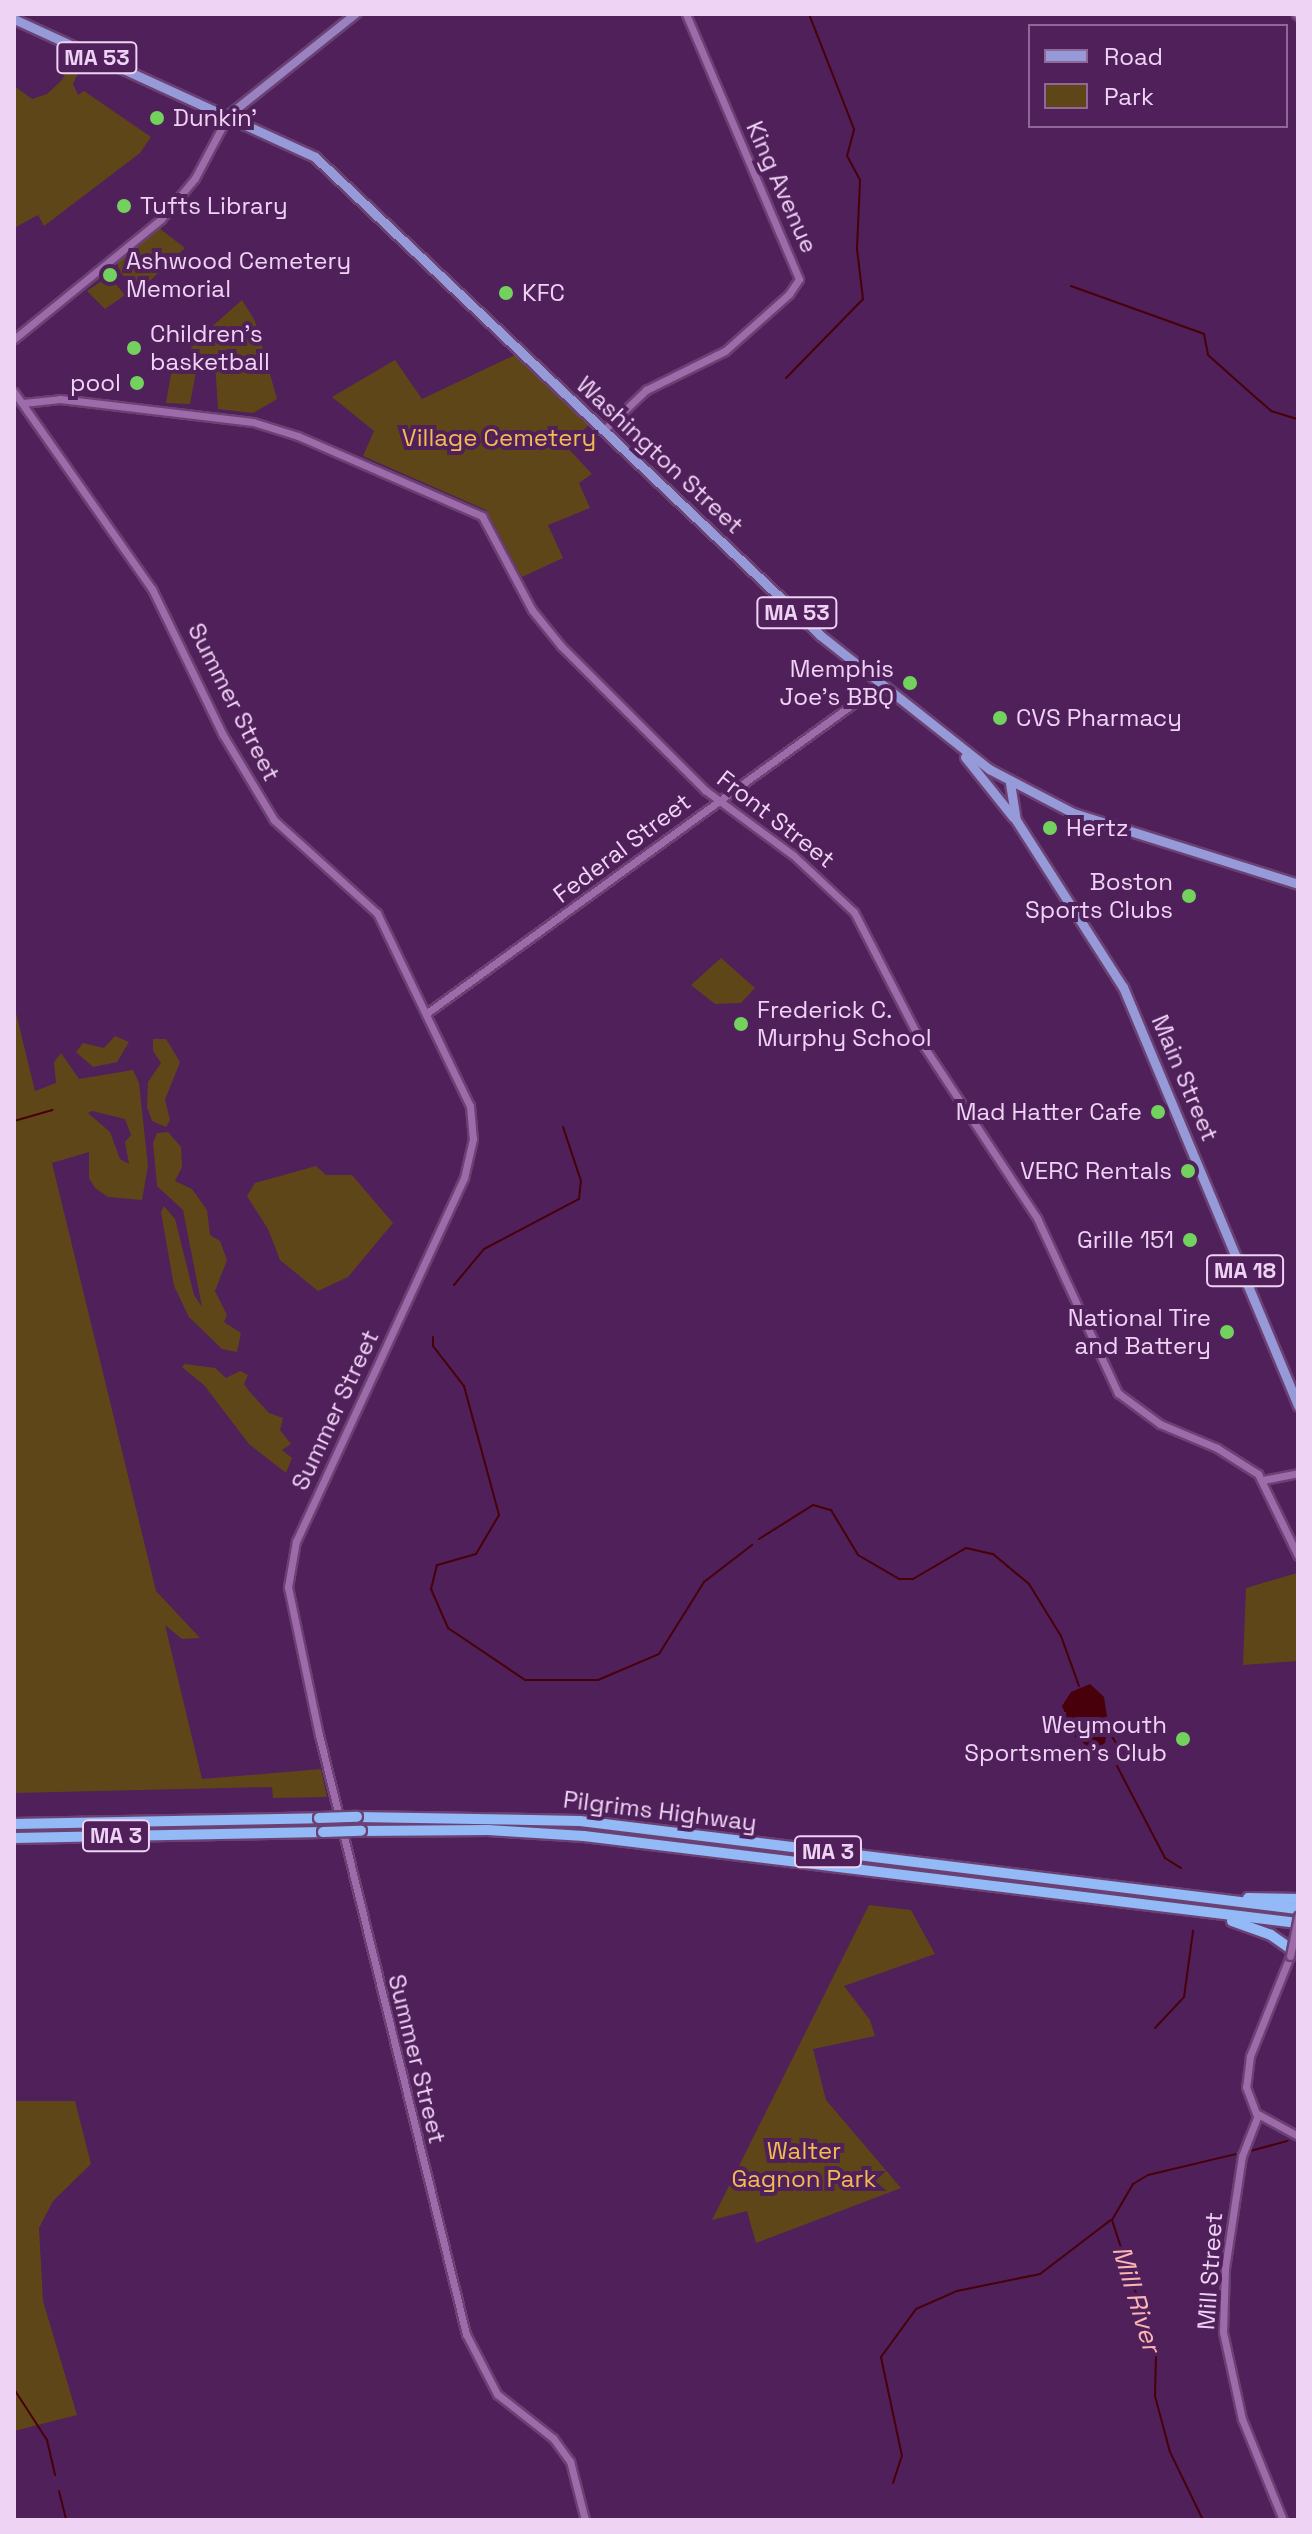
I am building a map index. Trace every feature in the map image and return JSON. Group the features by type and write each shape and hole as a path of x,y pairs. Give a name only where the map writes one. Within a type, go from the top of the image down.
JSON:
{"highway":[{"name":"Pilgrims Highway","path":"14,1824 357,1817 580,1821 1298,1909"},
{"name":"Pilgrims Highway","path":"14,1838 361,1831 563,1834 1168,1908"},
{"path":"1170,1894 1298,1899"},
{"path":"1168,1908 1256,1928 1294,1955"},
{"name":"MA 3","path":"1168,1908 1298,1923"}],"main road":[{"path":"228,116 260,85 356,14"},
{"name":"Washington Street","path":"14,19 315,157 879,685 952,743 1007,781 1069,812 1298,884"},
{"path":"952,743 1002,805"},
{"path":"1002,805 1007,781"},
{"name":"Main Street","path":"1007,781 1016,820 1123,987 1298,1406"},
{"name":"MA 18","path":"1002,805 1016,820"}],"street":[{"name":"King Avenue","path":"605,429 646,390 725,351 789,294 799,279 686,14"},
{"path":"14,339 161,219 195,178 228,116"},
{"path":"14,392 23,403"},
{"name":"Front Street","path":"23,403 60,399 253,422 468,507 491,526 547,629 719,801 793,855 854,912 921,1042 1045,1232 1122,1397 1160,1424 1237,1459 1263,1480 1298,1556"},
{"name":"Summer Street","path":"23,403 152,589 223,735 266,807 292,841 371,905 427,1013 470,1106 469,1164 296,1541 288,1587 319,1735 466,2334 497,2394 553,2438 570,2461 585,2520"},
{"name":"Federal Street","path":"427,1013 879,685"},
{"path":"1263,1480 1298,1473"},
{"path":"1298,1916 1294,1955 1247,2070 1247,2098 1258,2115 1298,2136"},
{"name":"Mill Street","path":"1258,2115 1242,2156 1225,2268 1223,2332 1242,2419 1283,2520"}],"green space":[{"path":"73,58 83,62 73,84 78,95 84,91 151,137 140,153 44,226 38,215 14,228 14,86 32,99 47,94 62,80"},
{"path":"159,228 185,248 144,286 131,284 118,270 118,262"},
{"path":"109,276 125,295 105,309 87,291"},
{"path":"242,300 255,321 277,399 253,413 218,409 215,363 205,363 199,355 190,404 166,403 171,374 192,352 191,345"},
{"name":"Village Cemetery","path":"515,355 589,425 566,446 592,474 579,483 590,508 548,525 563,558 522,577 486,510 363,456 374,431 332,397 395,360 422,399"},
{"path":"721,958 755,988 741,1003 715,1004 691,985"},
{"path":"14,1005 35,1091 56,1083 54,1062 61,1053 79,1079 133,1070 139,1083 148,1166 142,1200 108,1197 95,1188 89,1178 89,1152 52,1163 156,1591 200,1638 182,1639 165,1625 202,1779 321,1769 327,1797 273,1798 272,1787 14,1793","holes":["92,1111 125,1119 131,1135 125,1142 129,1164 120,1159 110,1132 88,1113"]},
{"path":"115,1036 129,1042 117,1062 93,1067 76,1052 83,1043 104,1048"},
{"path":"153,1039 166,1039 180,1062 165,1100 170,1120 166,1127 152,1121 147,1107 148,1082 161,1063 153,1051"},
{"path":"168,1132 181,1147 182,1167 175,1181 192,1189 207,1210 210,1235 220,1241 227,1260 215,1291 227,1315 224,1322 241,1333 237,1352 222,1349 189,1317 174,1286 161,1212 164,1206 175,1219 194,1295 202,1307 183,1210 157,1186 153,1143 157,1133"},
{"path":"316,1166 326,1175 352,1175 393,1223 348,1277 318,1291 280,1260 268,1229 247,1196 255,1183"},
{"path":"185,1364 215,1368 226,1378 240,1371 248,1375 244,1384 249,1391 269,1413 283,1418 280,1430 291,1444 282,1450 292,1458 286,1473 249,1444 204,1385 182,1367"},
{"path":"1297,1573 1298,1661 1243,1665 1246,1588"},
{"name":"Walter Gagnon Park","path":"869,1905 911,1910 935,1954 844,1986 870,2020 875,2036 813,2049 826,2100 901,2188 756,2243 747,2211 712,2220"},
{"path":"14,2101 75,2101 91,2164 53,2201 39,2228 43,2301 77,2415 14,2431"}],"shaded area":[{"path":"1090,1684 1104,1697 1108,1723 1105,1743 1093,1750 1075,1737 1062,1706 1071,1692"}],"waterway":[{"path":"786,378 863,299 857,249 860,180 847,156 854,129 809,14"},
{"path":"1071,286 1204,334 1208,355 1271,411 1298,419"},
{"path":"14,1121 52,1110"},
{"path":"454,1285 484,1249 579,1199 581,1181 563,1127"},
{"path":"433,1337 433,1346 464,1386 499,1515 476,1554 437,1565 431,1589 448,1628 525,1680 598,1680 659,1654 704,1582 752,1545"},
{"path":"759,1539 813,1505 831,1510 858,1555 899,1579 913,1579 966,1548 993,1554 1029,1584 1061,1636 1079,1686"},
{"path":"1106,1727 1122,1753"},
{"path":"1117,1766 1165,1858 1181,1868"},
{"path":"1155,2028 1184,1997 1193,1931"},
{"name":"Mill River","path":"1250,2151 1288,2141"},
{"name":"Mill River","path":"1203,2520 1170,2452 1155,2396 1156,2354 1112,2220 1133,2184 1148,2175 1236,2154"},
{"path":"893,2483 902,2456 881,2357 916,2309 957,2291 1040,2274 1111,2220"},
{"path":"14,2389 47,2440 55,2475"},
{"path":"59,2491 66,2520"}],"place":[{"name":"Dunkin'","path":"157,118"},
{"name":"Tufts Library","path":"124,206"},
{"name":"Ashwood Cemetery Memorial","path":"110,275"},
{"name":"KFC","path":"506,293"},
{"name":"Children's basketball","path":"134,348"},
{"name":"pool","path":"137,383"},
{"name":"Memphis Joe's BBQ","path":"910,683"},
{"name":"CVS Pharmacy","path":"1000,718"},
{"name":"Hertz","path":"1050,828"},
{"name":"Boston Sports Clubs","path":"1189,896"},
{"name":"Frederick C. Murphy School","path":"741,1024"},
{"name":"Mad Hatter Cafe","path":"1158,1112"},
{"name":"VERC Rentals","path":"1188,1171"},
{"name":"Grille 151","path":"1190,1240"},
{"name":"National Tire and Battery","path":"1227,1332"},
{"name":"Weymouth Sportsmen's Club","path":"1183,1739"}]}
